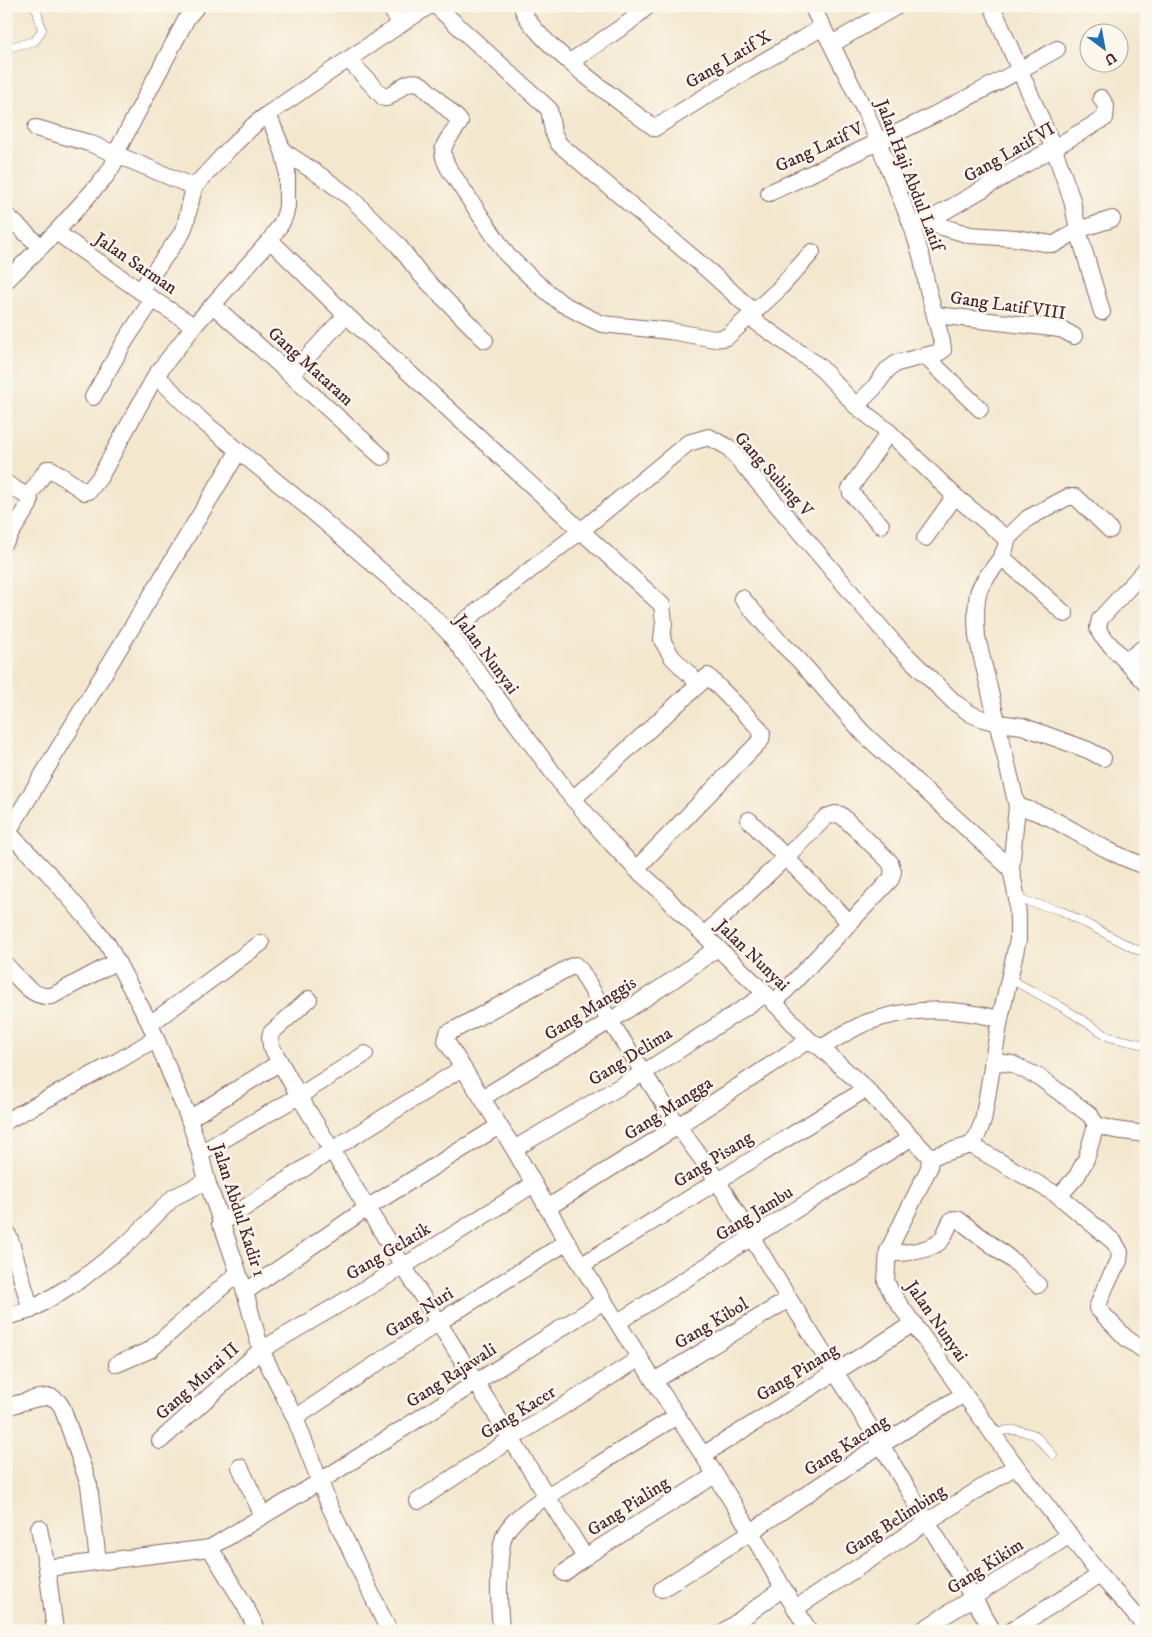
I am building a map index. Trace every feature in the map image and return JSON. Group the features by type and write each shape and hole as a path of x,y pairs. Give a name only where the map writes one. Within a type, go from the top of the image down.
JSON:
{"street":[{"path":"6,281 56,232 106,176 113,165 116,153 187,18 197,6"},
{"path":"389,6 401,24"},
{"path":"93,397 125,341 146,295 182,233 194,187 255,124 429,6"},
{"path":"436,6 549,109 553,132 559,144 710,272 751,314 818,366 856,406 889,432 955,496 1007,538"},
{"path":"522,6 525,17 570,62 628,23 648,6"},
{"name":"Jalan Haji Abdul Latif","path":"812,6 919,224 922,259 927,286 936,315 943,350 904,361 892,367 856,406"},
{"path":"832,44 897,6"},
{"path":"992,6 1054,149 1072,200 1078,230 1102,312"},
{"name":"Gang Latif X","path":"570,62 604,91 655,128 733,79 823,27"},
{"name":"Gang Latif V","path":"769,193 878,142 1020,70 1057,49"},
{"path":"349,60 384,98 415,81 422,85 458,119 459,125 444,146 442,155 447,166 507,255 561,303 602,324 722,339 730,335 777,291 812,252"},
{"name":"Gang Latif VI","path":"919,224 1054,149 1104,118 1106,106 1101,98"},
{"path":"28,497 45,470 49,468 82,491 89,491 100,477 156,375 194,326 270,240 281,224 286,206 287,168 283,151 268,114"},
{"path":"36,128 116,153 194,187"},
{"path":"283,151 351,198 398,245 421,275 485,340"},
{"path":"6,214 41,247"},
{"path":"919,224 970,235 1015,238 1055,244 1078,230 1112,219"},
{"name":"Jalan Sarman","path":"56,232 194,326"},
{"path":"270,240 346,315 662,605 664,622 662,640 672,657 699,684"},
{"name":"Gang Mataram","path":"214,305 382,457"},
{"path":"292,375 346,315"},
{"name":"Gang Latif VIII","path":"936,315 1052,328 1062,330 1074,336"},
{"path":"925,356 980,409"},
{"name":"Jalan Nunyai","path":"156,375 238,452 305,505 425,609 449,633 512,719 574,799 612,844 815,1044 866,1089 930,1157 929,1168 888,1251 886,1274 888,1286 1016,1466 1100,1575 1145,1629"},
{"path":"881,525 851,493 850,489 889,432"},
{"name":"Gang Subing V","path":"449,633 582,530 688,443 709,437 728,446 893,642 954,702 971,714 983,719 1022,726 1088,750 1102,758"},
{"path":"7,831 238,452"},
{"path":"6,483 28,497 30,501 6,541"},
{"path":"925,538 955,496"},
{"path":"930,1157 971,1145 981,1129 1000,1019 1018,940 1017,899 1011,869 1017,806 977,637 976,616 979,591 1002,557 1007,538 1028,518 1068,497 1076,497 1110,530"},
{"path":"1002,557 1065,614"},
{"path":"1146,568 1098,624 1101,636 1146,683"},
{"path":"742,598 863,733 1011,869"},
{"path":"1126,661 1146,646"},
{"path":"574,799 708,676 757,726 762,733 761,740 636,869"},
{"path":"1017,806 1056,820 1131,861 1146,866"},
{"name":"Gang Delima","path":"514,1149 770,998 850,922 891,879 893,871 890,862 841,815 836,814 826,817 785,858"},
{"path":"749,820 850,922"},
{"name":"Jalan Abdul Kadir 1","path":"7,831 48,874 108,945 152,1032 189,1119 220,1224 245,1292 261,1350 295,1418 320,1482 389,1631"},
{"path":"704,936 785,858"},
{"path":"6,1121 118,1061 261,942"},
{"name":"Gang Manggis","path":"482,1098 610,1021 676,978 717,948"},
{"path":"6,965 32,992 46,997 52,996 117,961"},
{"path":"810,1631 703,1455 567,1242 514,1149 446,1041 448,1033 572,966 578,967 610,1021 678,1126 717,1180 834,1372 882,1446 993,1631"},
{"path":"309,999 271,1033 271,1046 279,1063 367,1208 585,1557"},
{"name":"Gang Mangga","path":"547,1208 678,1126 815,1044 866,1023 913,1011 972,1013 1000,1019"},
{"path":"200,1153 299,1096 366,1054"},
{"path":"992,1061 1012,1064 1039,1077 1090,1115 1096,1125 1115,1130 1146,1134"},
{"path":"189,1119 279,1063"},
{"path":"220,1224 332,1150 462,1068"},
{"name":"Gang Pisang","path":"582,1264 866,1089"},
{"path":"1059,1196 1081,1169 1086,1159 1096,1125"},
{"path":"245,1292 367,1208 499,1126"},
{"name":"Gang Jambu","path":"618,1322 911,1138"},
{"path":"971,1145 992,1159 1059,1196 1118,1247 1119,1261 1106,1285 1097,1308 1126,1338 1146,1352"},
{"path":"6,1317 31,1310 83,1278 129,1242 174,1197 207,1181"},
{"name":"Gang Gelatik","path":"261,1350 404,1266 534,1184"},
{"path":"888,1251 894,1254 925,1250 942,1239 951,1221 955,1219 959,1220 1017,1264 1038,1285"},
{"path":"6,1231 31,1310"},
{"name":"Gang Nuri","path":"295,1418 439,1322 567,1242"},
{"path":"117,1364 150,1350 238,1273"},
{"name":"Gang Kibol","path":"654,1381 789,1299"},
{"name":"Gang Rajawali","path":"210,1548 320,1482 604,1301"},
{"name":"Gang Pinang","path":"703,1455 914,1323"},
{"name":"Gang Murai II","path":"160,1442 261,1350"},
{"name":"Gang Kacer","path":"418,1501 511,1439 640,1358"},
{"name":"Gang Kacang","path":"662,1588 751,1532 863,1456 964,1394"},
{"path":"6,1407 50,1397 58,1400 88,1485 98,1561"},
{"path":"502,1631 500,1579 502,1545 505,1533 518,1518 547,1496 677,1416"},
{"name":"Gang Belimbing","path":"796,1608 1016,1466"},
{"path":"240,1467 263,1516"},
{"name":"Gang Pialing","path":"564,1573 585,1557 715,1475"},
{"path":"38,1528 47,1568 55,1631"},
{"name":"Gang Kikim","path":"921,1631 1070,1535"},
{"path":"47,1568 210,1548 258,1631"},
{"path":"1011,1631 1100,1575"},
{"path":"725,1631 783,1588"}],"lane":[{"path":"6,48 36,41 42,30 33,6"},
{"path":"1017,899 1060,910 1137,950 1146,946"},
{"path":"1010,979 1062,1007 1109,1037 1146,1045"},
{"path":"993,1435 1005,1430 1023,1431 1035,1435 1053,1455"}]}
